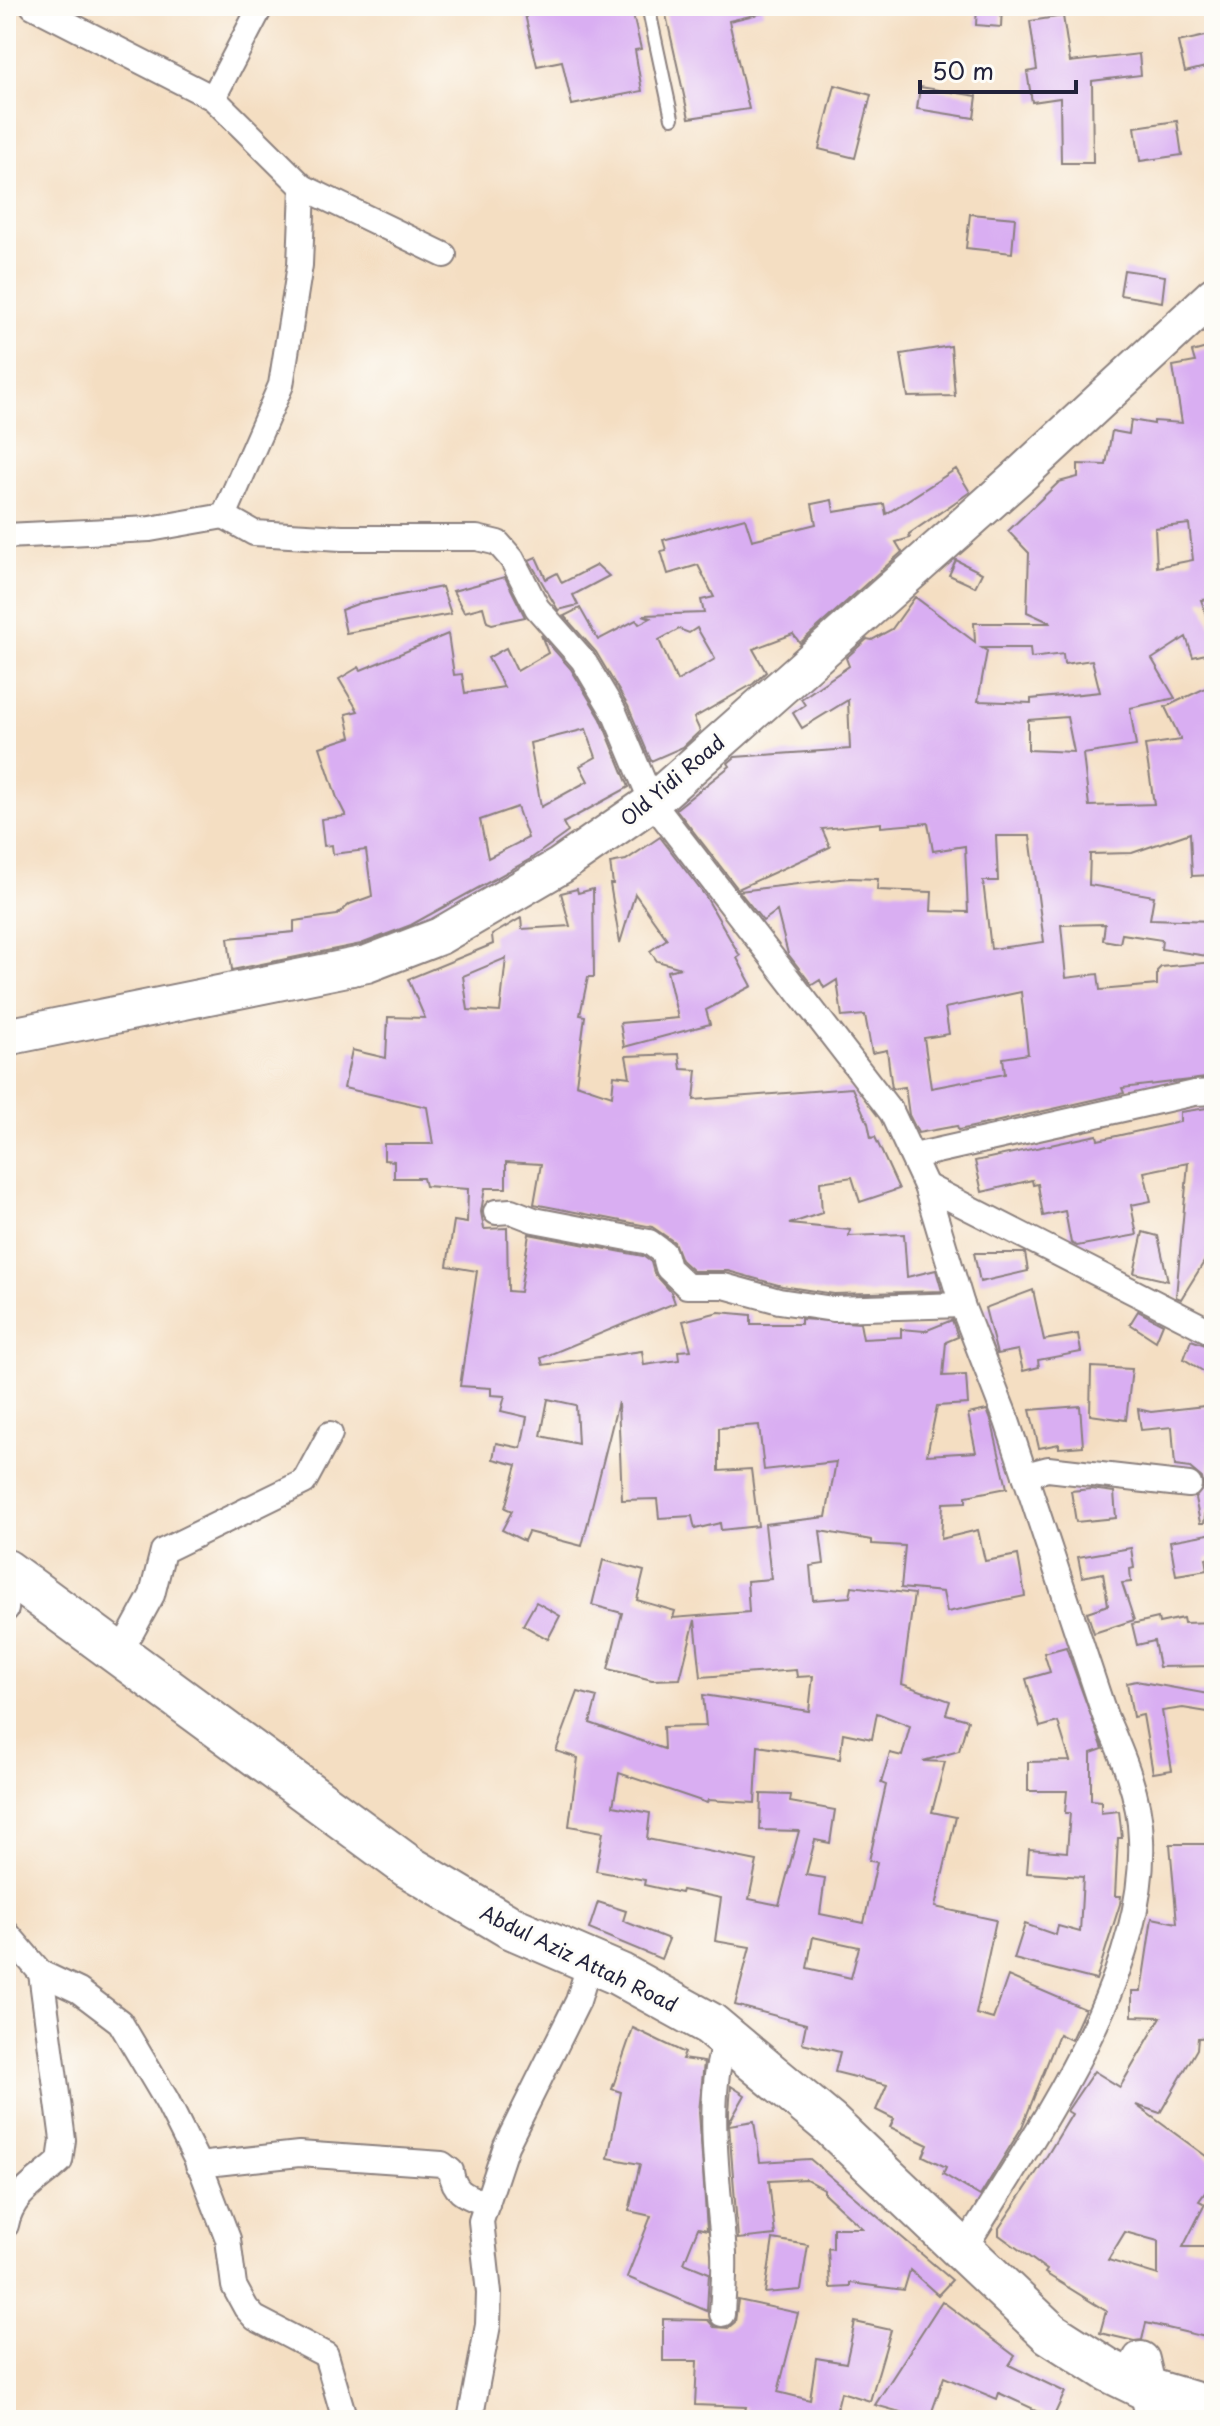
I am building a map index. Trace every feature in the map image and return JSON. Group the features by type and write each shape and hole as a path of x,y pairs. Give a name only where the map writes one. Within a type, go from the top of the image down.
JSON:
{"highway":[{"name":"Abdul Aziz Attah Road","path":"7,1575 130,1635 443,1862 573,1946 710,2024 830,2124 1050,2333 1108,2370 1148,2390 1214,2409"},
{"name":"Abdul Aziz Attah Road","path":"7,1575 409,1867 498,1921 573,1946 671,1972 735,2011 779,2048 974,2233 1148,2390 1214,2382"}],"main road":[{"name":"Old Yidi Road","path":"6,1037 367,964 440,936 560,866 652,802 1016,479 1214,295"}],"street":[{"path":"33,6 213,98 303,187 444,255"},
{"path":"213,98 261,6"},
{"path":"224,516 281,385 300,265 303,187"},
{"path":"6,536 150,529 224,516 254,533 477,538 498,543 512,559 537,608 583,660 614,712 652,802 892,1113 926,1186 962,1305 1025,1475 1124,1763 1141,1839 1135,1907 1117,1969 1075,2070 974,2233"},
{"path":"914,1156 1194,1093 1214,1092"},
{"path":"926,1186 1214,1333"},
{"path":"496,1212 511,1211 534,1220 649,1242 664,1253 668,1268 687,1286 724,1286 779,1301 833,1309 962,1305"},
{"path":"130,1635 152,1595 163,1551 304,1482 330,1434"},
{"path":"1025,1475 1048,1469 1189,1485"},
{"path":"6,1932 41,1973 79,1991 120,2022 167,2101 198,2165 228,2239 232,2276 239,2296 255,2318 326,2355 345,2420"},
{"path":"470,2420 488,2325 489,2293 481,2221 506,2146 578,2001 573,1946"},
{"path":"6,2225 9,2208 23,2190 60,2161 63,2140 41,1973"},
{"path":"722,2314 724,2257 714,2092 719,2054 728,2040"},
{"path":"198,2165 299,2154 442,2164 451,2171 453,2186 459,2192 487,2204"}],"lane":[{"path":"648,6 672,118"}],"building":[{"path":"523,6 631,6 641,49 635,50 642,91 572,105 562,61 537,66"},
{"path":"664,6 762,6 763,13 729,21 749,109 689,118"},
{"path":"977,6 1002,6 1001,27 976,25"},
{"path":"1063,16 1070,62 1139,54 1141,75 1092,81 1093,163 1061,163 1060,98 1032,102 1027,72 1037,70 1030,21"},
{"path":"1214,34 1214,65 1185,72 1178,42"},
{"path":"835,85 871,95 855,158 819,149"},
{"path":"920,87 977,96 974,118 917,109"},
{"path":"1177,121 1182,155 1140,161 1135,127"},
{"path":"970,214 1015,218 1012,253 966,248"},
{"path":"1124,270 1165,276 1162,302 1120,295"},
{"path":"951,346 955,396 908,397 901,354"},
{"path":"1214,346 1211,492 1214,492 1214,599 1201,600 1214,634 1214,652 1193,657 1186,637 1152,659 1175,698 1130,708 1136,746 1083,754 1089,806 1154,804 1145,745 1181,740 1165,707 1214,684 1212,875 1192,876 1190,833 1132,853 1090,854 1089,885 1154,896 1150,919 1214,921 1214,957 1161,949 1162,940 1122,934 1120,943 1103,940 1105,924 1061,925 1066,978 1098,974 1100,990 1157,985 1157,971 1161,967 1214,962 1214,1077 1122,1088 1124,1093 968,1128 958,1130 957,1126 918,1133 909,1115 905,1087 892,1089 887,1050 872,1053 865,1015 842,1017 837,980 824,988 820,980 812,985 788,954 777,911 763,921 739,891 849,878 878,879 877,890 932,892 931,911 968,912 965,846 933,851 928,823 881,827 881,823 822,829 830,847 738,889 676,809 730,766 728,763 735,757 850,749 848,700 802,728 793,713 805,705 801,699 849,666 846,658 867,639 872,640 892,629 915,597 975,642 974,623 1051,623 1027,612 1029,553 1008,531 1059,482 1078,477 1078,464 1106,465 1112,431 1129,434 1131,420 1154,424 1154,421 1182,423 1173,366 1195,362 1192,352","holes":["1189,524 1193,560 1157,567 1155,528","982,648 1030,648 1031,658 1063,654 1064,664 1092,660 1100,692 1031,699 1031,703 978,701 987,651","1067,717 1074,752 1028,750 1028,720","996,836 1030,836 1044,942 991,949 983,881 998,881","1021,992 1028,1054 1003,1058 1005,1074 931,1088 924,1038 949,1034 945,1008"]},
{"path":"956,469 970,492 909,534 910,538 896,542 902,552 800,643 793,634 753,649 766,672 753,684 694,718 700,731 683,747 651,761 628,706 596,652 564,616 580,608 598,640 636,620 639,624 651,618 643,615 704,613 701,600 714,597 698,565 668,574 661,551 666,550 663,540 745,518 752,540 816,524 812,504 832,500 834,512 884,504 886,514","holes":["697,628 715,659 677,681 659,640 679,629 689,633"]},
{"path":"536,557 546,579 557,573 562,583 597,565 609,576 573,595 578,605 558,610 529,560"},
{"path":"956,560 982,573 975,587 949,575"},
{"path":"505,577 525,617 492,624 487,622 483,607 464,612 453,591"},
{"path":"442,587 451,614 346,633 341,610 360,603"},
{"path":"448,634 454,675 462,674 465,693 504,687 488,658 506,648 517,671 548,653 541,635 571,669 601,719 629,787 563,823 568,832 529,860 411,925 361,944 232,970 228,938 294,932 294,921 337,915 350,904 372,896 366,850 333,854 332,845 324,846 321,819 346,816 320,747 351,737 346,714 358,711 339,679 359,667 361,670","holes":["586,729 596,757 580,766 588,781 541,807 530,743","517,807 528,838 488,858 480,820"]},
{"path":"660,837 706,897 740,956 737,958 752,986 706,1010 710,1024 624,1047 620,1023 678,1018 667,971 681,968 657,961 650,951 667,939 635,894 620,943 610,884 613,884 610,863 626,860"},
{"path":"593,889 594,977 588,977 580,1015 585,1016 576,1084 612,1096 614,1075 630,1077 626,1056 679,1054 681,1069 697,1070 694,1100 852,1088 868,1123 871,1138 875,1137 899,1189 860,1202 852,1177 820,1182 822,1213 789,1224 850,1230 849,1236 904,1234 907,1277 936,1270 942,1291 834,1294 782,1286 728,1271 693,1271 681,1260 674,1242 652,1227 534,1204 541,1164 506,1162 506,1188 485,1188 481,1212 484,1229 507,1228 508,1291 520,1292 529,1234 643,1256 651,1262 654,1273 671,1292 675,1303 541,1358 543,1365 642,1351 644,1365 679,1360 678,1351 691,1350 683,1321 719,1312 751,1315 751,1324 801,1324 801,1319 860,1323 863,1339 901,1337 901,1329 925,1331 952,1320 958,1337 946,1342 943,1376 966,1375 968,1404 937,1406 927,1455 976,1452 968,1414 987,1410 992,1423 1007,1488 966,1496 966,1502 943,1503 941,1539 978,1530 985,1561 1018,1555 1025,1596 947,1612 943,1592 901,1588 905,1546 872,1544 872,1540 820,1531 824,1564 810,1566 813,1600 850,1597 852,1586 914,1594 902,1684 950,1701 946,1714 968,1720 959,1751 923,1761 945,1762 932,1812 956,1817 935,1907 996,1920 976,2014 993,2019 1008,1976 1085,2009 1071,2040 1059,2034 1022,2127 980,2196 943,2174 946,2167 923,2156 928,2145 890,2127 894,2119 876,2110 887,2085 835,2072 840,2052 802,2043 806,2024 735,2005 750,1947 715,1941 721,1898 682,1890 681,1893 644,1885 645,1880 596,1871 603,1832 569,1826 578,1758 556,1751 578,1692 597,1697 590,1723 664,1749 663,1727 706,1726 703,1695 809,1711 813,1676 797,1677 796,1670 701,1677 695,1620 680,1679 652,1680 608,1669 622,1613 592,1605 603,1560 644,1571 637,1600 675,1611 673,1618 749,1612 747,1581 771,1579 765,1524 826,1517 836,1462 764,1470 759,1425 719,1428 719,1471 751,1469 758,1526 721,1530 720,1523 695,1529 692,1516 659,1518 657,1499 622,1500 618,1402 582,1546 528,1532 524,1541 502,1530 512,1511 505,1508 517,1465 493,1459 496,1443 521,1448 527,1417 501,1411 505,1396 491,1395 491,1388 460,1386 477,1271 447,1266 454,1221 467,1223 468,1189 425,1186 423,1178 394,1178 394,1161 384,1160 384,1144 433,1144 427,1107 344,1088 352,1050 386,1058 388,1017 425,1018 408,979 493,944 492,935 521,918 522,929 570,926 561,893","holes":["506,958 500,1012 468,1010 463,976","548,1399 576,1405 578,1444 541,1436","877,1713 910,1726 902,1756 890,1753 881,1783 886,1785 869,1861 877,1862 864,1923 820,1914 825,1878 806,1875 815,1840 830,1843 835,1810 790,1802 791,1795 761,1794 760,1830 799,1831 779,1905 749,1899 757,1861 647,1839 650,1813 613,1806 619,1773 707,1803 708,1800 755,1803 758,1746 840,1759 843,1733 872,1739","813,1937 859,1947 851,1978 807,1968"]},
{"path":"1214,1107 1214,1246 1181,1299 1176,1297 1188,1163 1144,1172 1151,1201 1131,1205 1137,1235 1077,1246 1071,1243 1065,1211 1043,1216 1038,1184 1033,1185 1032,1180 982,1192 975,1161 1097,1135 1098,1140 1180,1122 1180,1112"},
{"path":"1143,1232 1158,1236 1168,1281 1134,1273"},
{"path":"974,1253 1025,1253 1028,1271 980,1282"},
{"path":"1033,1290 1044,1340 1078,1334 1081,1352 1038,1360 1039,1367 1023,1371 1018,1350 997,1354 985,1308"},
{"path":"1138,1311 1163,1324 1156,1341 1130,1324"},
{"path":"1191,1340 1214,1348 1214,1378 1184,1359"},
{"path":"1091,1367 1132,1369 1126,1420 1090,1415"},
{"path":"1214,1405 1208,1487 1214,1486 1214,1509 1206,1510 1204,1523 1200,1523 1195,1498 1204,1487 1202,1478 1190,1468 1175,1466 1172,1427 1141,1430 1138,1409 1151,1412"},
{"path":"1080,1406 1083,1446 1059,1448 1059,1444 1039,1448 1030,1410"},
{"path":"1091,1489 1114,1492 1116,1518 1076,1522 1071,1491"},
{"path":"1214,1533 1214,1557 1206,1558 1208,1570 1176,1575 1170,1541"},
{"path":"1131,1548 1134,1568 1130,1569 1131,1582 1122,1583 1134,1620 1094,1633 1087,1612 1108,1605 1103,1573 1082,1577 1078,1557"},
{"path":"536,1602 560,1616 548,1639 523,1625"},
{"path":"1158,1618 1159,1623 1183,1618 1184,1623 1214,1622 1214,1666 1159,1667 1154,1641 1137,1645 1132,1624"},
{"path":"1066,1647 1103,1749 1091,1753 1091,1800 1101,1801 1101,1813 1119,1811 1122,1838 1118,1838 1115,1896 1121,1896 1120,1904 1096,1980 1014,1959 1025,1924 1056,1935 1058,1926 1080,1932 1083,1877 1027,1873 1029,1849 1067,1852 1070,1813 1065,1813 1067,1791 1028,1791 1028,1762 1070,1761 1058,1722 1040,1727 1026,1679 1050,1672 1044,1653"},
{"path":"1136,1681 1214,1695 1214,1713 1183,1708 1162,1711 1172,1770 1153,1773 1143,1715 1133,1717 1127,1683"},
{"path":"1170,1844 1214,1844 1214,2037 1198,2038 1197,2049 1160,2113 1136,2105 1214,2162 1214,2180 1199,2201 1205,2204 1183,2247 1214,2247 1214,2339 1146,2323 1142,2340 1134,2341 1100,2333 1106,2311 1045,2273 1047,2270 999,2235 999,2228 1042,2164 1072,2114 1067,2111 1094,2071 1120,2087 1161,2017 1132,2016 1132,1991 1141,1991 1152,1918 1177,1923","holes":["1125,2232 1158,2241 1158,2275 1108,2260"]},
{"path":"598,1902 626,1911 623,1921 669,1939 661,1959 589,1929"},
{"path":"633,2028 685,2053 682,2059 704,2062 699,2112 707,2230 698,2228 684,2263 709,2273 707,2311 627,2277 651,2216 629,2211 640,2164 608,2158 621,2092 612,2089"},
{"path":"731,2086 745,2095 729,2123 729,2112"},
{"path":"754,2121 760,2162 810,2159 952,2280 938,2295 910,2270 904,2290 850,2283 850,2287 830,2288 828,2248 833,2249 833,2228 862,2228 824,2193 824,2189 806,2179 769,2181 775,2235 738,2239 729,2125"},
{"path":"773,2239 808,2245 801,2290 765,2293"},
{"path":"738,2300 798,2313 778,2392 810,2400 816,2358 846,2363 855,2322 891,2330 870,2401 841,2392 834,2420 743,2420 746,2407 695,2405 697,2361 663,2361 663,2319 708,2320 714,2327 728,2328 735,2322"},
{"path":"942,2301 1015,2356 1009,2365 1065,2392 1053,2418 999,2393 997,2399 944,2377 929,2420 875,2405"}]}
